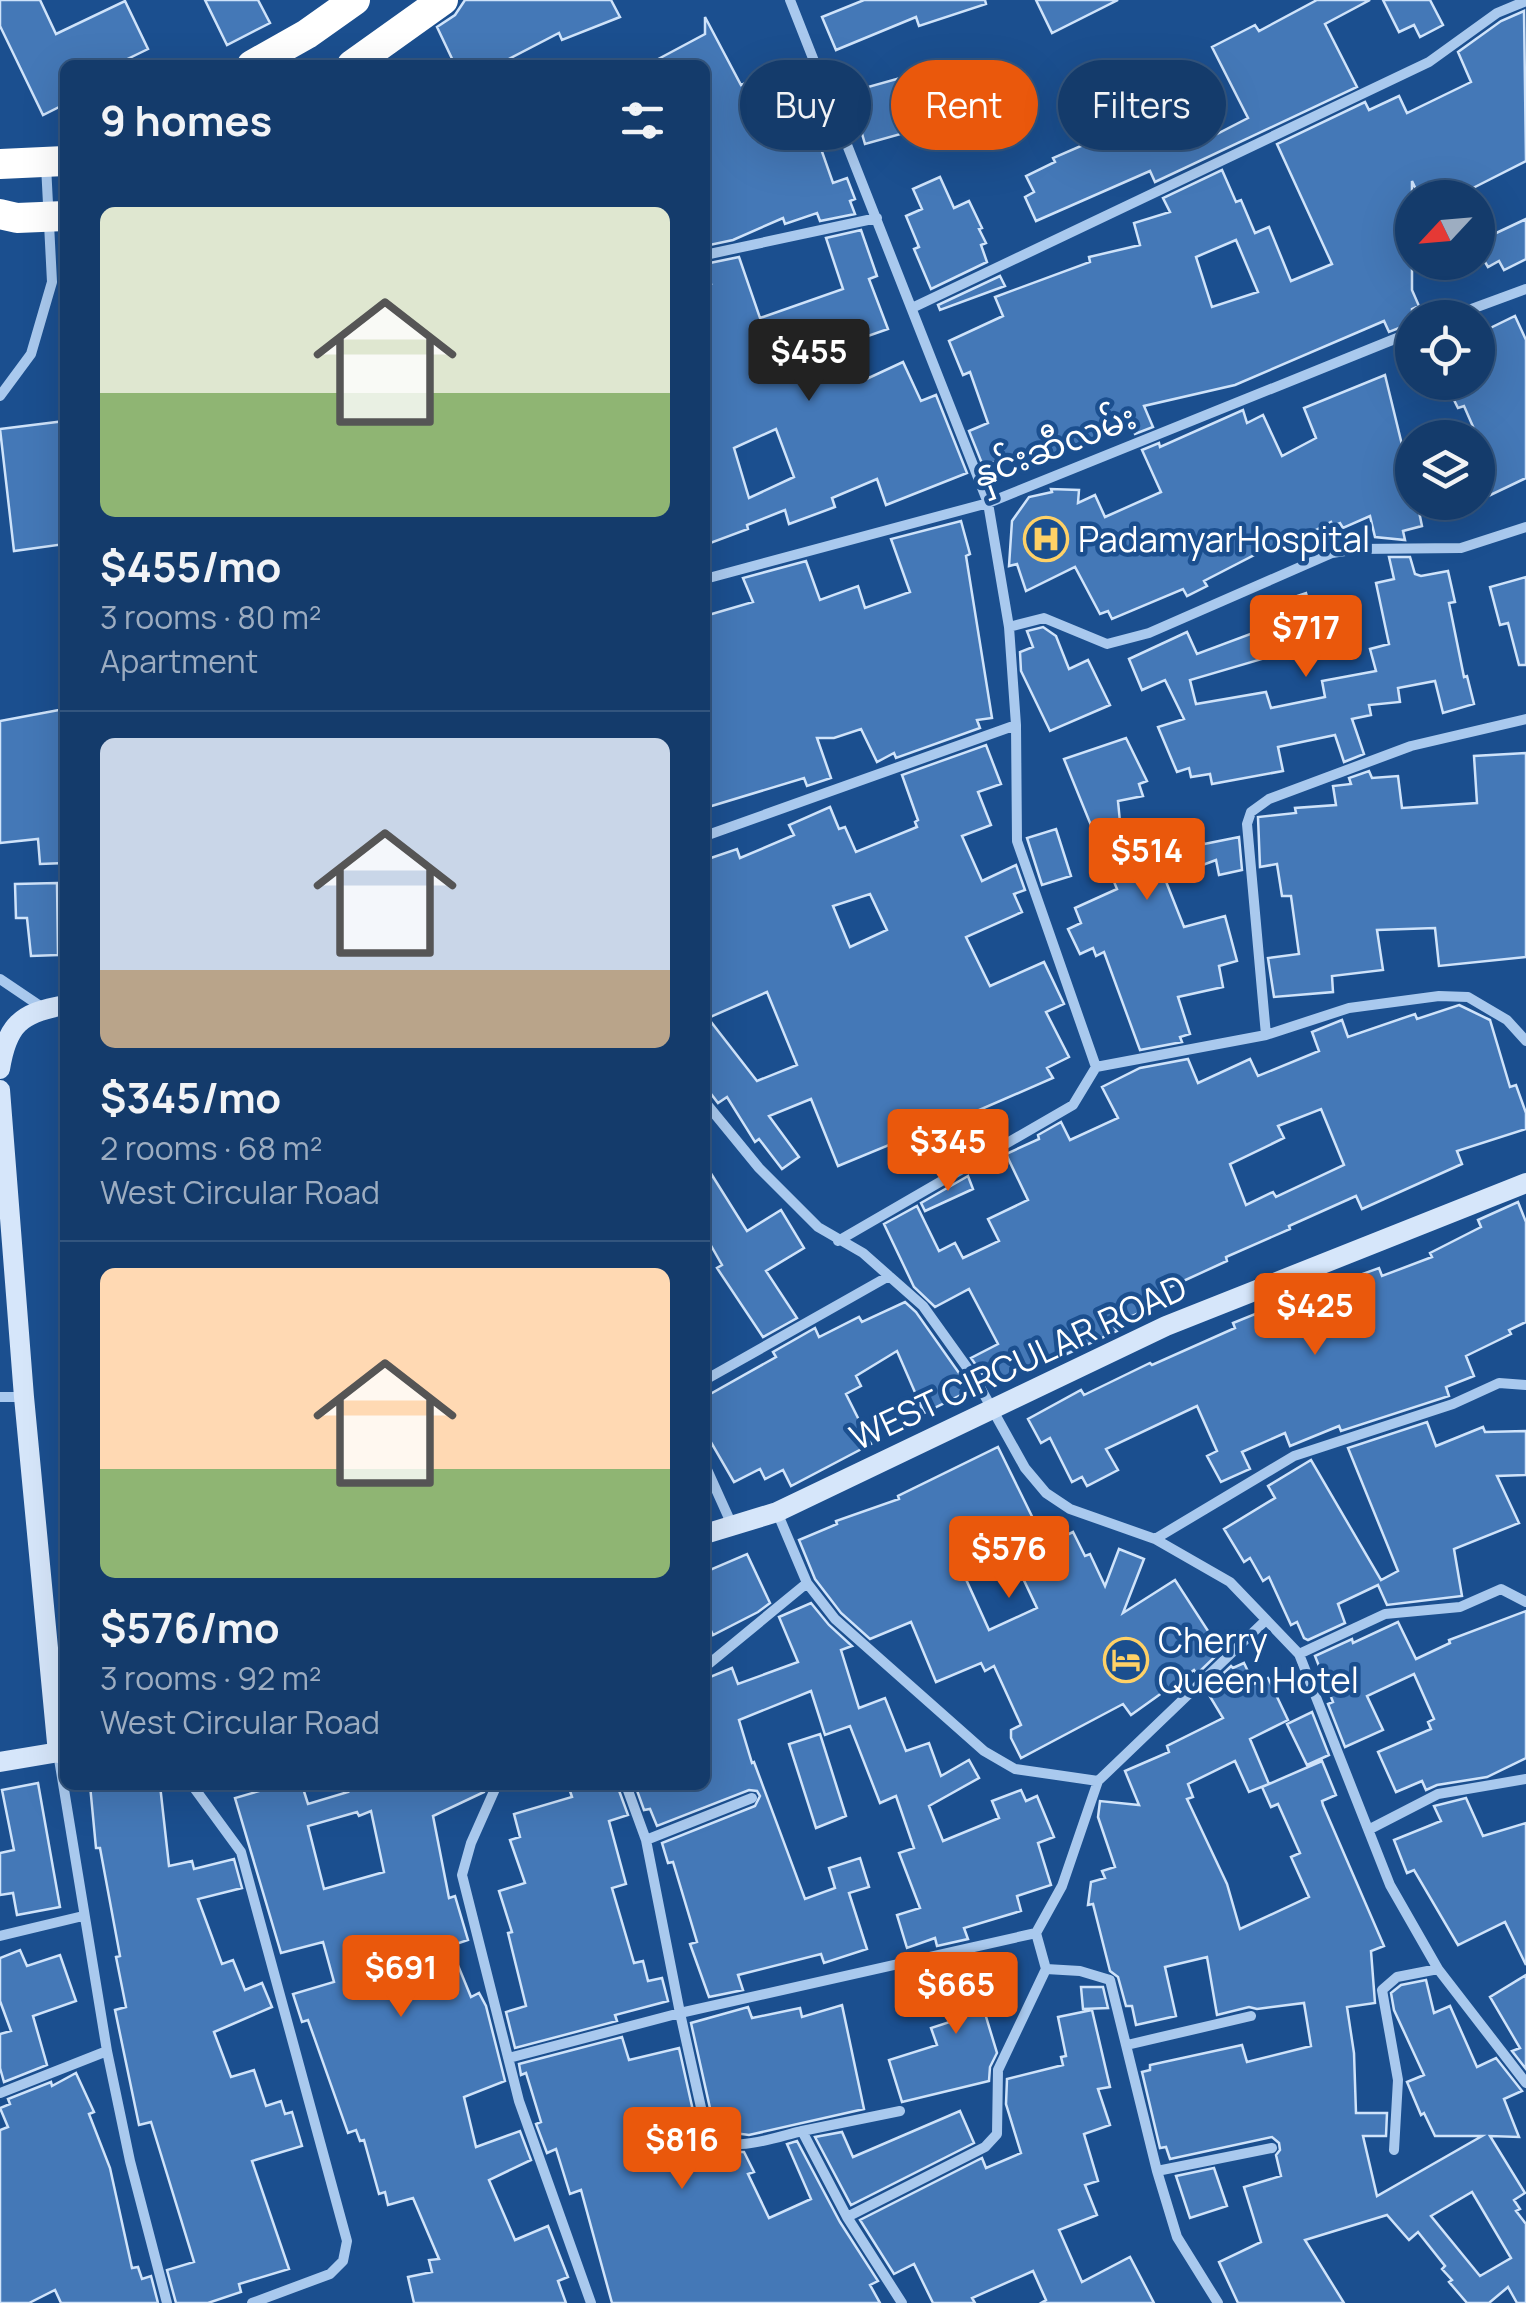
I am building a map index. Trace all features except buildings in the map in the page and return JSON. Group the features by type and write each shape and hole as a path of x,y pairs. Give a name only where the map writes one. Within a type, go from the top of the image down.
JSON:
{"highway":[{"path":"261,60 355,0"},
{"path":"359,60 444,0"},
{"path":"0,164 55,162"},
{"path":"0,214 17,218 57,216"}],"street":[{"path":"790,0 988,502 1009,627 1016,725 1017,842 1096,1066 1074,1105 838,1240"},
{"path":"912,308 1428,62 1498,13 1526,1"},
{"path":"0,396 31,354 52,282 57,216 55,162"},
{"path":"710,254 877,218"},
{"path":"1495,301 1526,289"},
{"name":"နှင်းဆီလမ်း","path":"710,578 988,502 1395,339"},
{"path":"1009,627 1044,618 1107,644 1148,633 1332,554 1358,549 1461,548 1526,527"},
{"path":"1266,1035 1247,824 1251,812 1270,799 1411,746 1526,719"},
{"path":"710,834 1016,725"},
{"path":"0,979 44,1009"},
{"path":"1096,1066 1266,1035 1349,1008 1439,996 1468,997 1507,1020 1526,1041"},
{"path":"0,1070 5,1039 26,1016 60,1006"},
{"path":"0,1090 5,1229 60,1742"},
{"path":"710,1108 760,1168 818,1226 863,1253 923,1306 994,1409 1025,1468 1046,1494 1070,1509 1156,1539 1230,1582 1299,1654 1390,1885 1438,1969 1526,2083"},
{"name":"WEST CIRCULAR ROAD","path":"710,1532 777,1512 1166,1326 1526,1183"},
{"path":"710,1377 889,1276"},
{"path":"1156,1539 1294,1456 1453,1404 1499,1383 1526,1385"},
{"path":"0,1397 24,1397"},
{"path":"710,1476 732,1525"},
{"path":"777,1512 807,1583 834,1619 984,1751 1015,1768 1098,1781"},
{"path":"710,1664 807,1583"},
{"path":"1299,1654 1385,1614 1460,1607 1501,1589 1526,1602"},
{"path":"846,2217 985,2147 997,2134 998,2070 1046,1969 1036,1932 1062,1886 1098,1781 1266,1620"},
{"path":"0,1762 60,1752"},
{"path":"1370,1829 1438,1794 1526,1780"},
{"path":"66,1790 107,2051 130,2162 167,2303"},
{"path":"196,1790 241,1852 348,2241 342,2261 330,2274 252,2303"},
{"path":"497,1790 471,1843 462,1875 518,2101 591,2303"},
{"path":"628,1790 646,1840 706,2130 712,2139 721,2144 741,2143 900,2111"},
{"path":"646,1840 752,1798"},
{"path":"0,1936 84,1916"},
{"path":"509,2058 680,2012 1036,1932"},
{"path":"1046,1969 1110,1980 1156,2170 1178,2237 1218,2303"},
{"path":"1394,2150 1398,2080 1382,1990 1397,1977 1438,1969"},
{"path":"1127,2044 1250,2016"},
{"path":"0,2092 107,2051"},
{"path":"802,2132 846,2217 902,2303"},
{"path":"1156,2170 1272,2148"}],"place":[{"name":"PadamyarHospital","path":"1046,539"},
{"name":"Cherry Queen Hotel","path":"1126,1660"}]}
